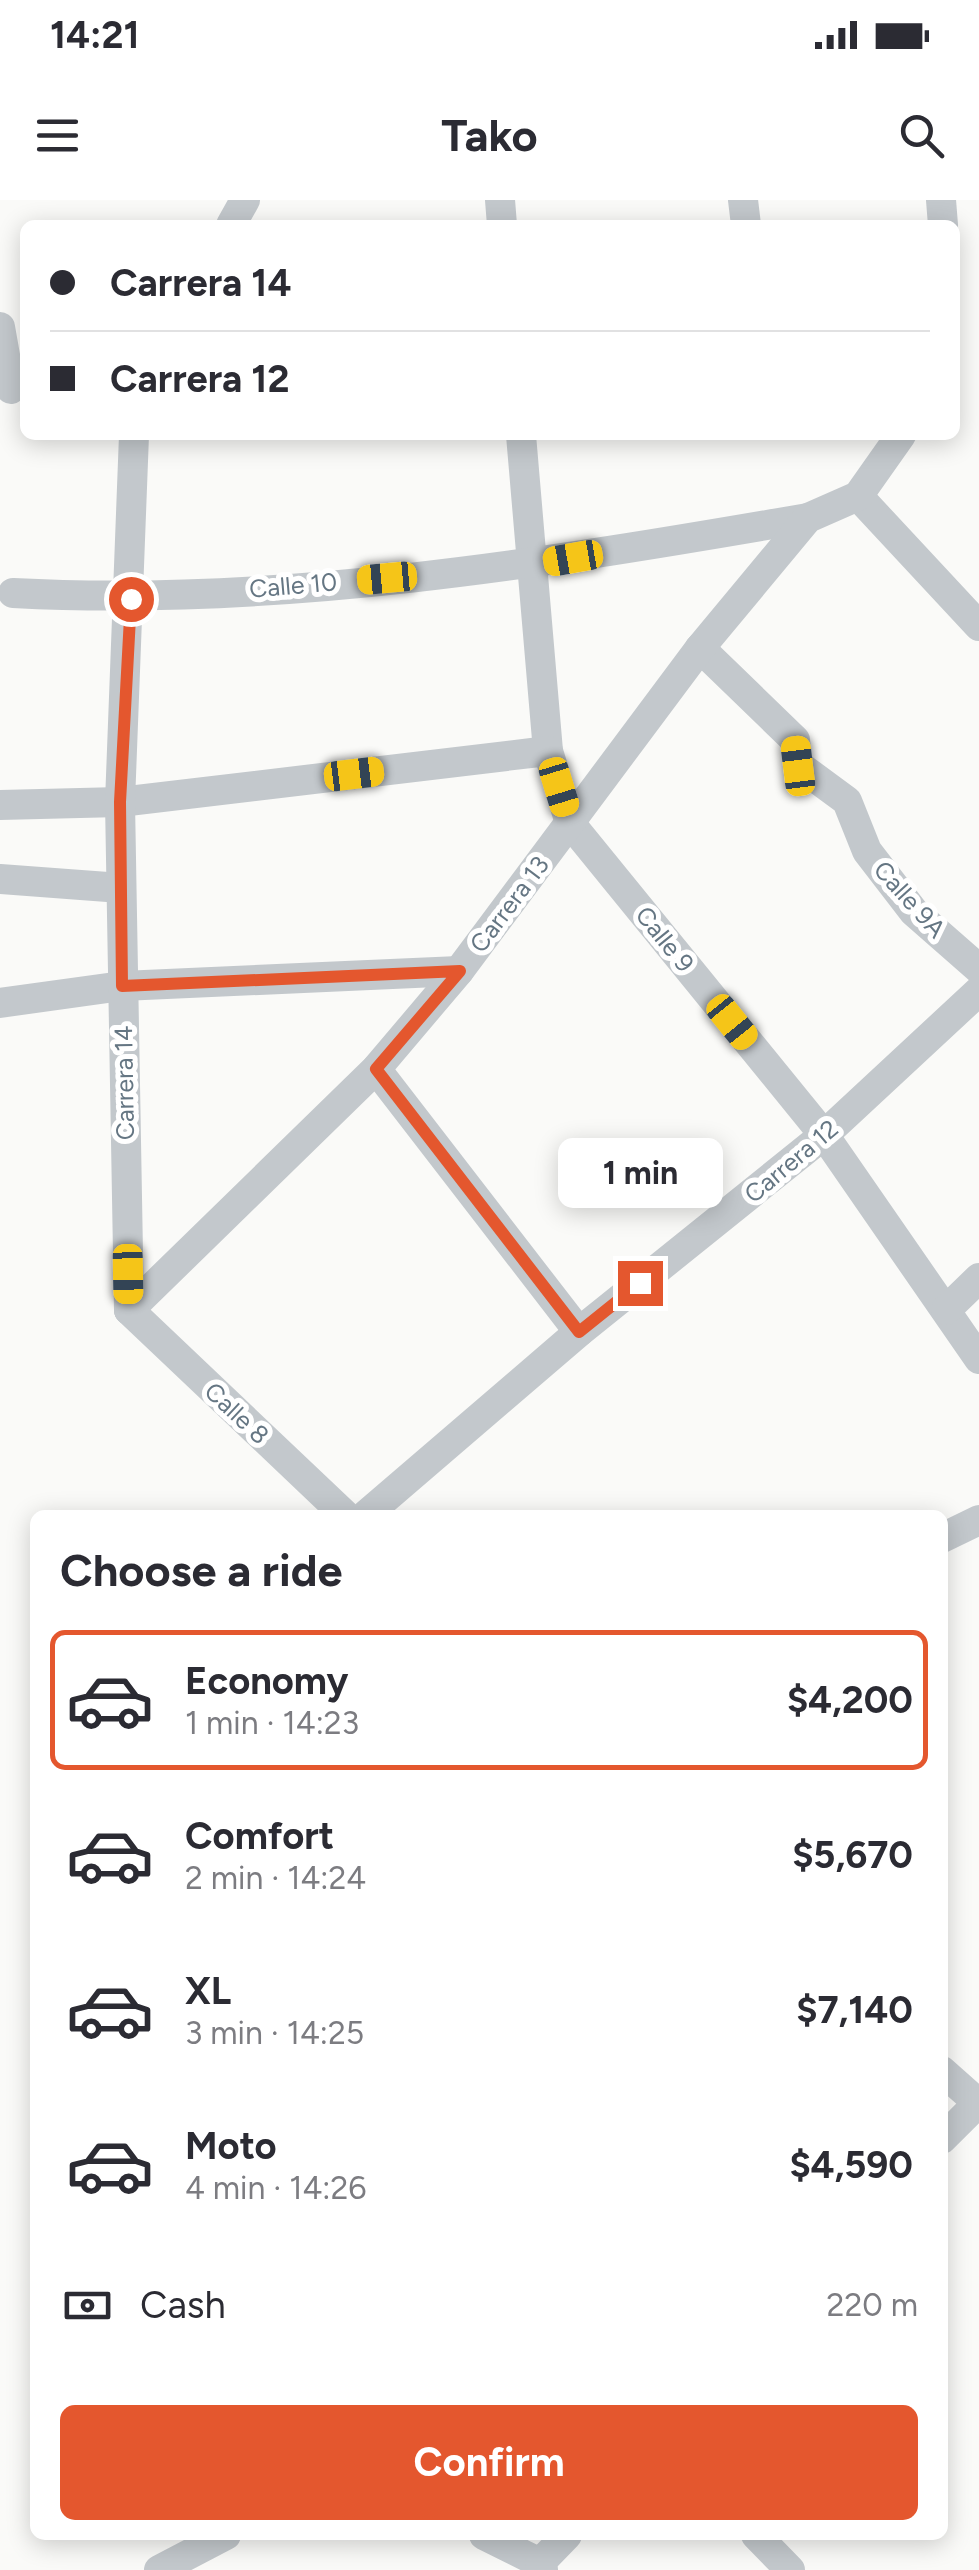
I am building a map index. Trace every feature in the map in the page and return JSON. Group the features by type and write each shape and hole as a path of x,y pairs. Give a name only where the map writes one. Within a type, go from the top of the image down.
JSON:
{"street":[{"path":"0,327 12,390"},
{"name":"Carrera 14","path":"129,1310 120,802 131,599 134,440"},
{"name":"Calle 9","path":"522,440 548,751 570,823 824,1136 979,1360"},
{"path":"897,440 858,496 979,626"},
{"name":"Carrera 13","path":"129,1310 376,1069 460,971 700,648 808,518 858,496"},
{"name":"Calle 10","path":"13,593 131,599 534,565 808,518"},
{"name":"Calle 9A","path":"700,648 795,740 798,766 848,801 867,850 914,912 979,969"},
{"path":"0,805 120,802 548,751"},
{"path":"0,879 121,888"},
{"path":"0,1003 122,986 460,971"},
{"name":"Carrera 12","path":"372,1510 579,1332 824,1136 979,991"},
{"path":"376,1069 579,1332"},
{"path":"946,1310 979,1278"},
{"name":"Calle 8","path":"129,1310 340,1510"},
{"path":"948,1535 979,1520"},
{"path":"948,2076 978,2102 948,2133"},
{"path":"159,2570 216,2540"},
{"path":"493,2540 542,2566 563,2540"},
{"path":"761,2540 790,2570"}],"route":[{"path":"131,599 120,802 122,986 460,971 376,1069 579,1332 640,1283"}]}
